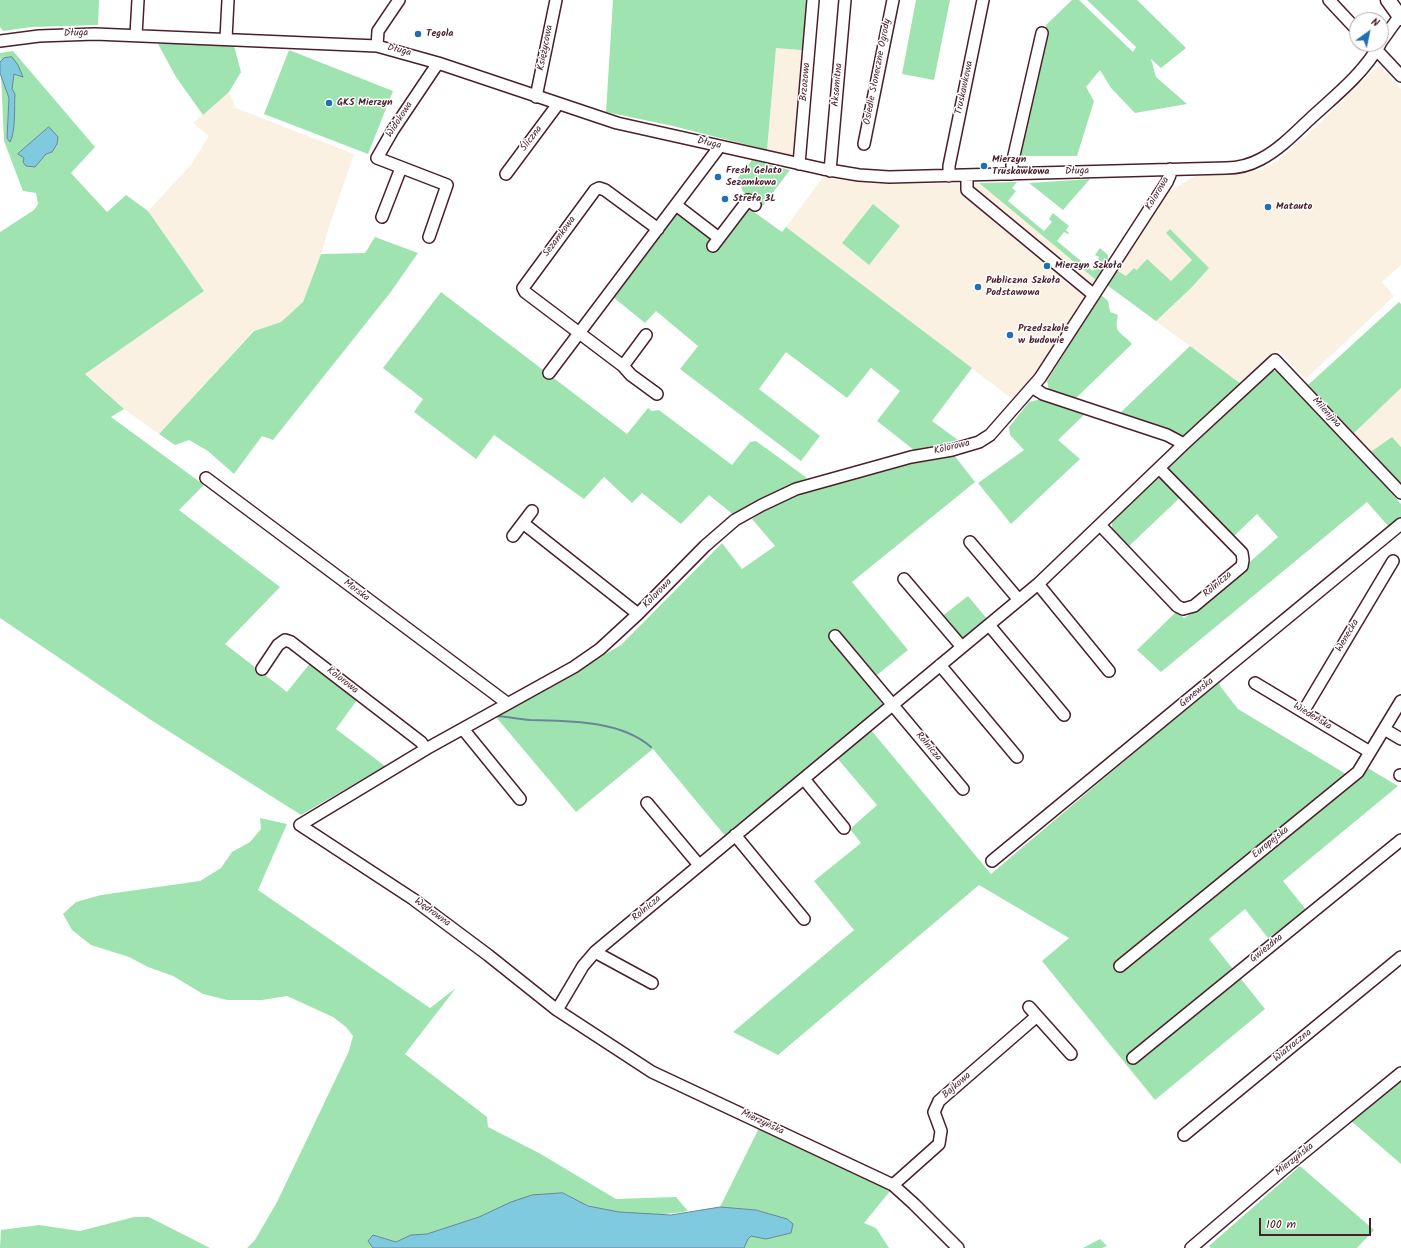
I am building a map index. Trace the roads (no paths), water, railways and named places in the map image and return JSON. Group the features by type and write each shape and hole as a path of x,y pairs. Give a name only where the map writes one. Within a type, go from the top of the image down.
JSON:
{"main road":[{"path":"1388,0 1400,16"}],"street":[{"path":"136,35 138,0"},
{"path":"226,39 228,0"},
{"path":"376,46 378,31 399,0"},
{"name":"Księżycowa","path":"536,97 556,0"},
{"name":"Brzozowa","path":"799,164 813,0"},
{"name":"Aksamitna","path":"830,171 845,0"},
{"name":"Osiedle Słoneczne Ogrody","path":"864,144 893,0"},
{"name":"Truskawkowa","path":"949,176 949,166 983,0"},
{"path":"1329,0 1349,21"},
{"name":"Długa","path":"1389,30 1400,16"},
{"path":"1012,174 1012,164 1042,34"},
{"name":"Długa","path":"0,41 60,35 136,35 376,46 438,63 617,123 830,171 884,177 1234,168 1261,159 1283,144 1368,64 1374,52"},
{"path":"1382,52 1401,76"},
{"name":"Widokowa","path":"429,237 447,185 377,158 393,130 438,63"},
{"name":"Śliczna","path":"506,174 558,104"},
{"path":"549,373 717,150 718,146"},
{"path":"382,218 401,168"},
{"name":"Kolorowa","path":"300,825 426,748 574,667 600,649 638,614 705,546 735,520 762,504 796,489 863,469 911,457 952,450 979,442 990,435 1032,387 1167,182 1170,175 1170,169"},
{"path":"967,175 967,190 1094,295"},
{"name":"Sezamkowa","path":"657,394 631,375 623,366 525,292 523,288 595,190 599,188 605,190 658,229"},
{"path":"676,205 716,242 748,200 755,205"},
{"path":"623,366 646,335"},
{"name":"Milenijna","path":"1248,384 1275,360 1401,493"},
{"name":"Rolnicza","path":"557,1010 583,966 595,952 1038,584 1248,384"},
{"path":"1032,387 1043,394 1167,435 1184,444"},
{"name":"Rolnicza","path":"1100,525 1177,606 1183,609 1194,606 1242,566 1242,553 1159,468"},
{"name":"Morska","path":"206,478 507,703"},
{"path":"513,536 532,511"},
{"name":"Kolorowa","path":"523,523 638,614"},
{"name":"Genewska","path":"992,862 1401,524"},
{"path":"970,542 1019,600"},
{"name":"Wenecka","path":"1303,712 1393,561"},
{"path":"904,579 962,647"},
{"path":"1038,584 1109,670"},
{"path":"989,625 1064,715"},
{"name":"Rolnicza","path":"835,636 963,789"},
{"name":"Kolorowa","path":"262,669 278,645 285,640 291,642 421,742 426,748"},
{"path":"940,665 1017,757"},
{"name":"Wiedeńska","path":"1255,683 1370,752"},
{"name":"Europejska","path":"1120,966 1358,772 1401,701"},
{"path":"463,729 520,799"},
{"path":"1384,729 1401,740"},
{"path":"804,778 844,828"},
{"path":"647,803 699,865"},
{"name":"Wędrowna","path":"300,825 413,899 488,955 557,1010"},
{"path":"735,835 804,919"},
{"name":"Gwiezdna","path":"1133,1058 1401,840"},
{"path":"595,952 652,982"},
{"name":"Wiatraczna","path":"1184,1135 1401,957"},
{"path":"1029,1007 1071,1054"},
{"name":"Mierzyńska","path":"557,1010 652,1072 893,1185 958,1248"},
{"name":"Bajkowa","path":"893,1185 939,1144 941,1131 934,1112 940,1101 1037,1016"},
{"name":"Mierzyńska","path":"1191,1248 1286,1167 1401,1073"}],"water":[{"path":"12,57 18,65 23,77 14,74 12,89 15,94 14,119 13,132 10,142 7,138 9,98 0,73 0,62 4,58"},
{"path":"49,127 58,137 57,144 52,152 46,154 35,167 26,166 23,162 24,158 18,154"},
{"path":"563,1193 588,1206 619,1212 671,1215 720,1207 756,1210 787,1219 793,1224 791,1233 766,1239 751,1236 744,1248 373,1248 368,1241 373,1235 396,1242 411,1235 427,1234 479,1217 511,1202 532,1195"}],"waterway":[{"path":"497,716 530,720 577,722 609,727 638,738 651,747"}],"place":[{"name":"Tegola","path":"418,34"},
{"name":"GKS Mierzyn","path":"329,103"},
{"name":"Mierzyn Truskawkowa","path":"984,166"},
{"name":"Fresh Gelato Sezamkowa","path":"718,177"},
{"name":"Strefa 3L","path":"725,199"},
{"name":"Matauto","path":"1268,207"},
{"name":"Mierzyn Szkoła","path":"1047,266"},
{"name":"Publiczna Szkoła Podstawowa","path":"978,287"},
{"name":"Przedszkole w budowie","path":"1010,335"}]}
